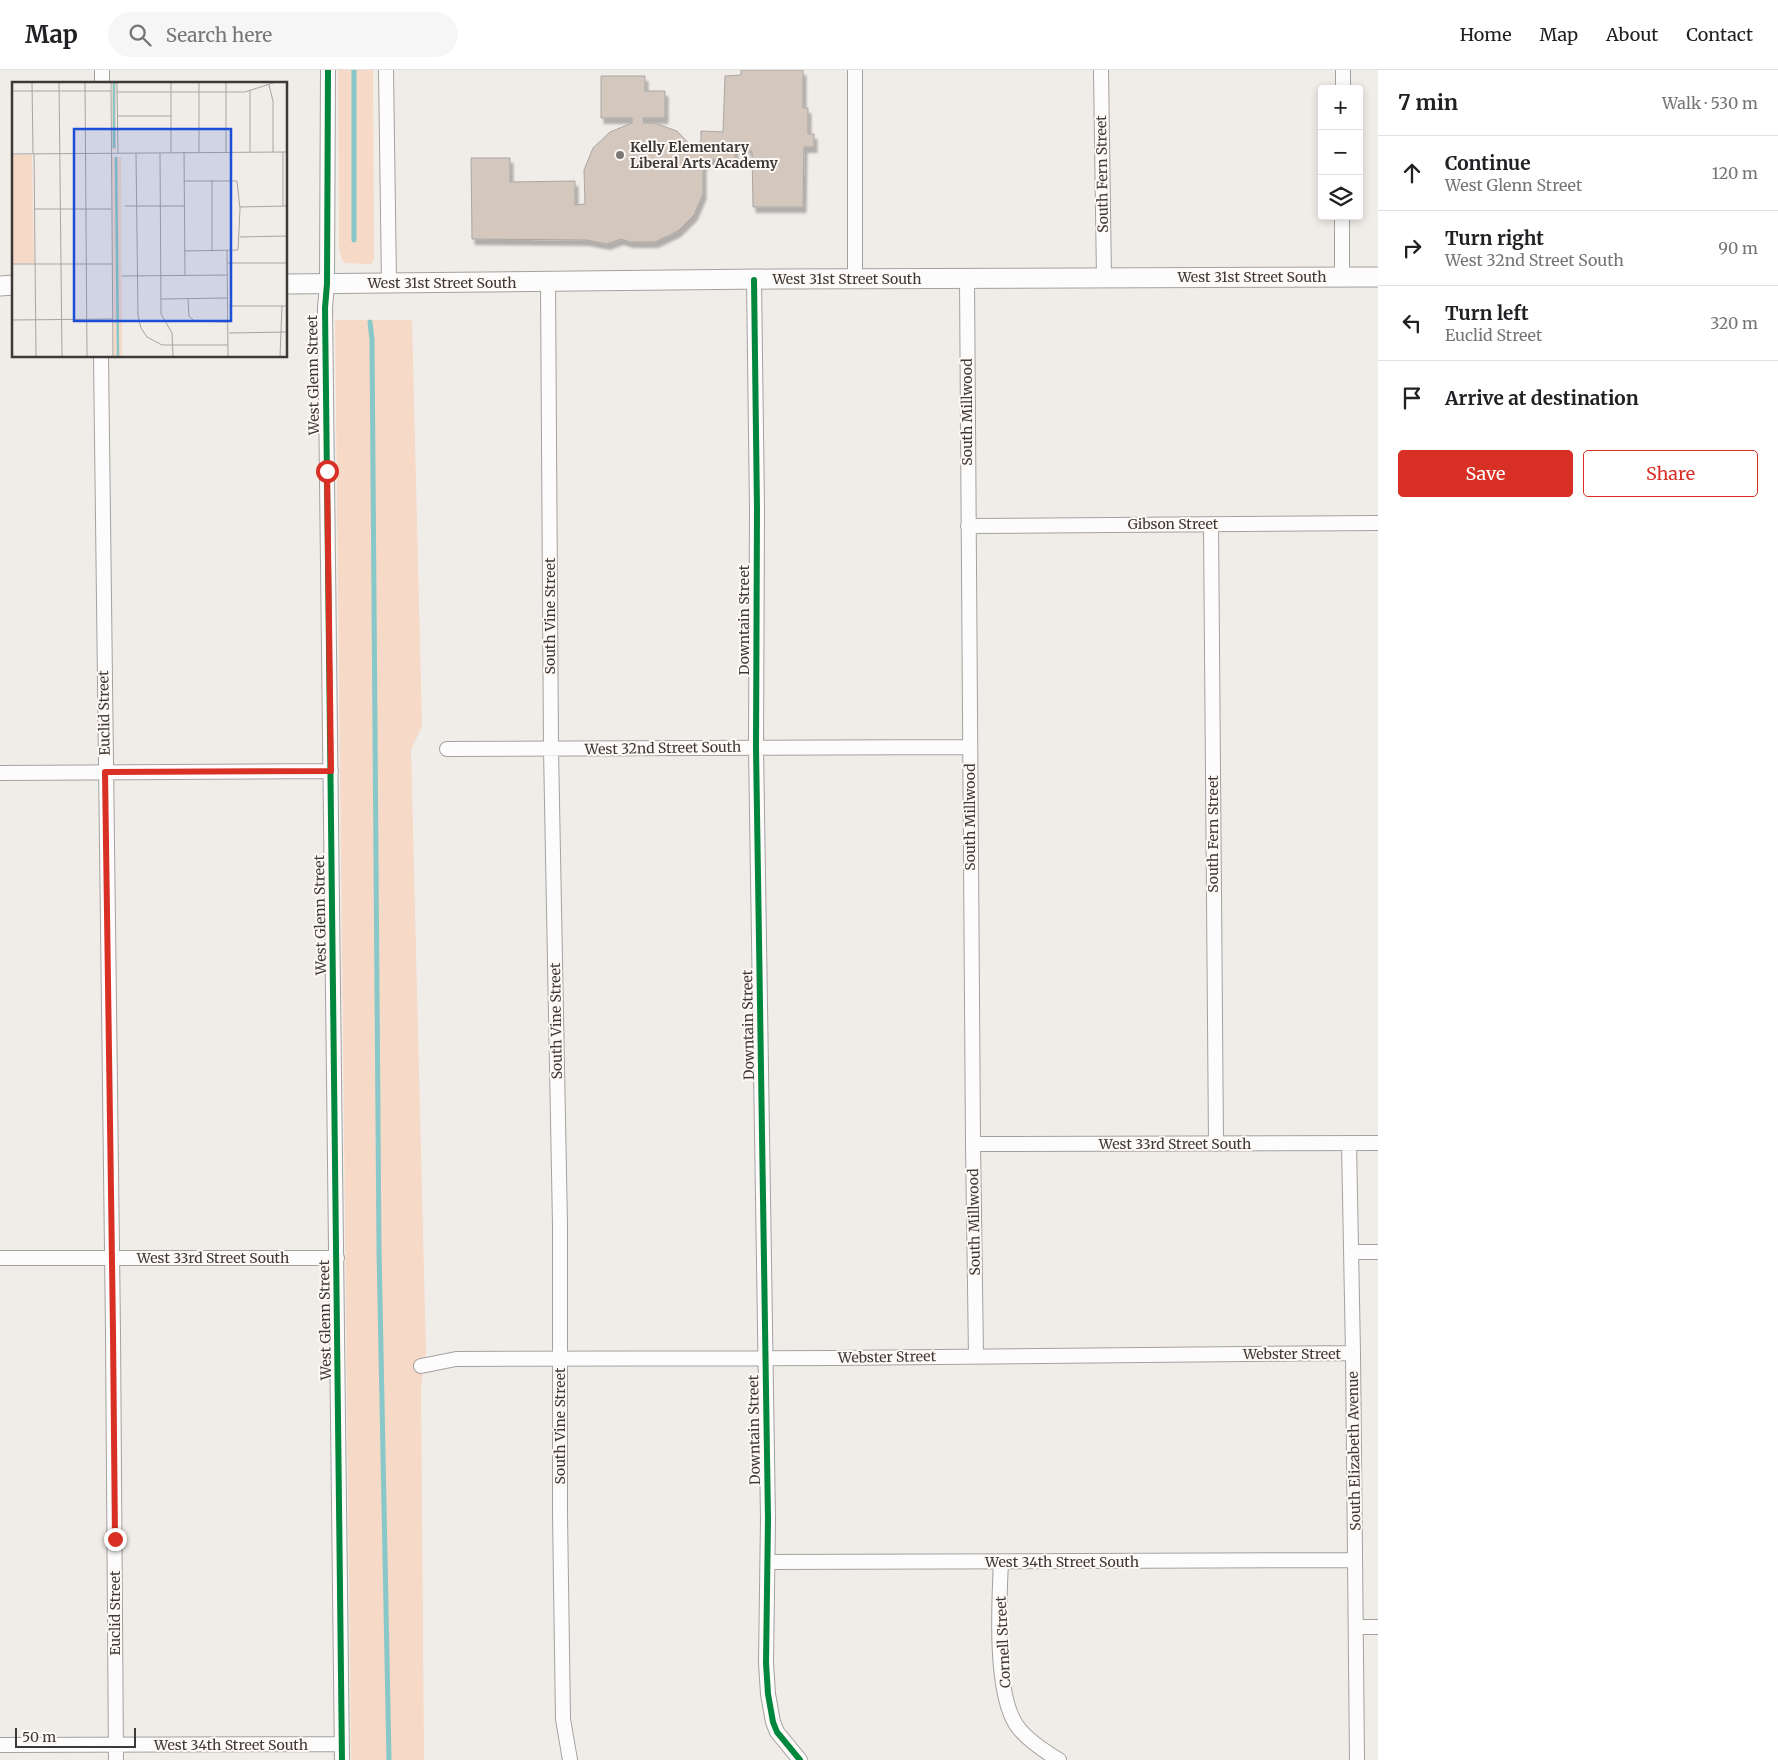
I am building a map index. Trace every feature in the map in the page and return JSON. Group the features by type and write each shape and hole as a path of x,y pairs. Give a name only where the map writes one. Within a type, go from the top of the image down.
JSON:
{"street":[{"name":"West Glenn Street","path":"328,70 327,284 325,308 342,1760"},
{"path":"386,70 389,284"},
{"path":"855,70 855,279"},
{"name":"South Fern Street","path":"1101,70 1104,278"},
{"path":"1343,70 1343,85"},
{"path":"1342,220 1342,277"},
{"name":"West 31st Street South","path":"288,284 967,278 1378,277"},
{"name":"South Millwood","path":"967,278 976,1356"},
{"name":"Downtain Street","path":"754,280 757,509 756,748 768,1562 766,1663 770,1707 777,1732 800,1760"},
{"name":"South Vine Street","path":"548,282 551,749 560,1225 560,1514 563,1718 570,1760"},
{"name":"Euclid Street","path":"100,358 114,1422 116,1760"},
{"name":"Gibson Street","path":"968,526 1378,523"},
{"name":"South Fern Street","path":"1211,524 1216,1144"},
{"name":"West 32nd Street South","path":"447,749 970,747"},
{"path":"0,773 331,771"},
{"name":"South Elizabeth Avenue","path":"1348,1143 1353,1353 1357,1760"},
{"name":"West 33rd Street South","path":"973,1144 1378,1143"},
{"path":"1351,1252 1378,1252"},
{"name":"West 33rd Street South","path":"0,1258 337,1258"},
{"name":"Webster Street","path":"421,1366 456,1358 765,1358 1353,1353"},
{"name":"West 34th Street South","path":"768,1562 1355,1560"},
{"name":"Cornell Street","path":"1001,1562 999,1608 1001,1668 1010,1712 1017,1726 1027,1737 1059,1760"},
{"path":"1356,1627 1378,1627"},
{"name":"West 34th Street South","path":"0,1745 342,1744"}],"shaded area":[{"path":"338,70 373,70 374,259 371,264 344,263 339,246"},
{"path":"335,320 412,320 422,726 411,750 426,1354 421,1387 424,1760 351,1760"}],"building":[{"path":"741,70 803,70 803,108 808,108 808,134 814,134 814,147 804,147 803,207 753,207 752,151 747,151 747,146 735,148 735,161 711,160 703,165 703,194 694,215 678,231 655,242 630,242 621,239 607,244 586,240 472,239 471,158 510,158 510,182 575,181 575,205 585,204 584,170 593,148 610,132 632,123 632,118 601,118 601,76 645,76 645,91 665,91 665,118 643,118 644,123 654,123 677,131 693,148 701,141 701,131 723,132 725,76 741,75"}],"waterway":[{"path":"354,70 354,240"},
{"path":"370,322 372,340 379,1249 389,1760"}],"cycle path":[{"path":"328,70 327,284 325,308 342,1760"},
{"path":"754,280 757,509 756,748 768,1519 766,1663 768,1694 773,1722 777,1732 800,1760"}],"place":[{"name":"Kelly Elementary Liberal Arts Academy","path":"620,155"}],"route":[{"path":"115,1539 105,772 331,771 327,471"}]}
